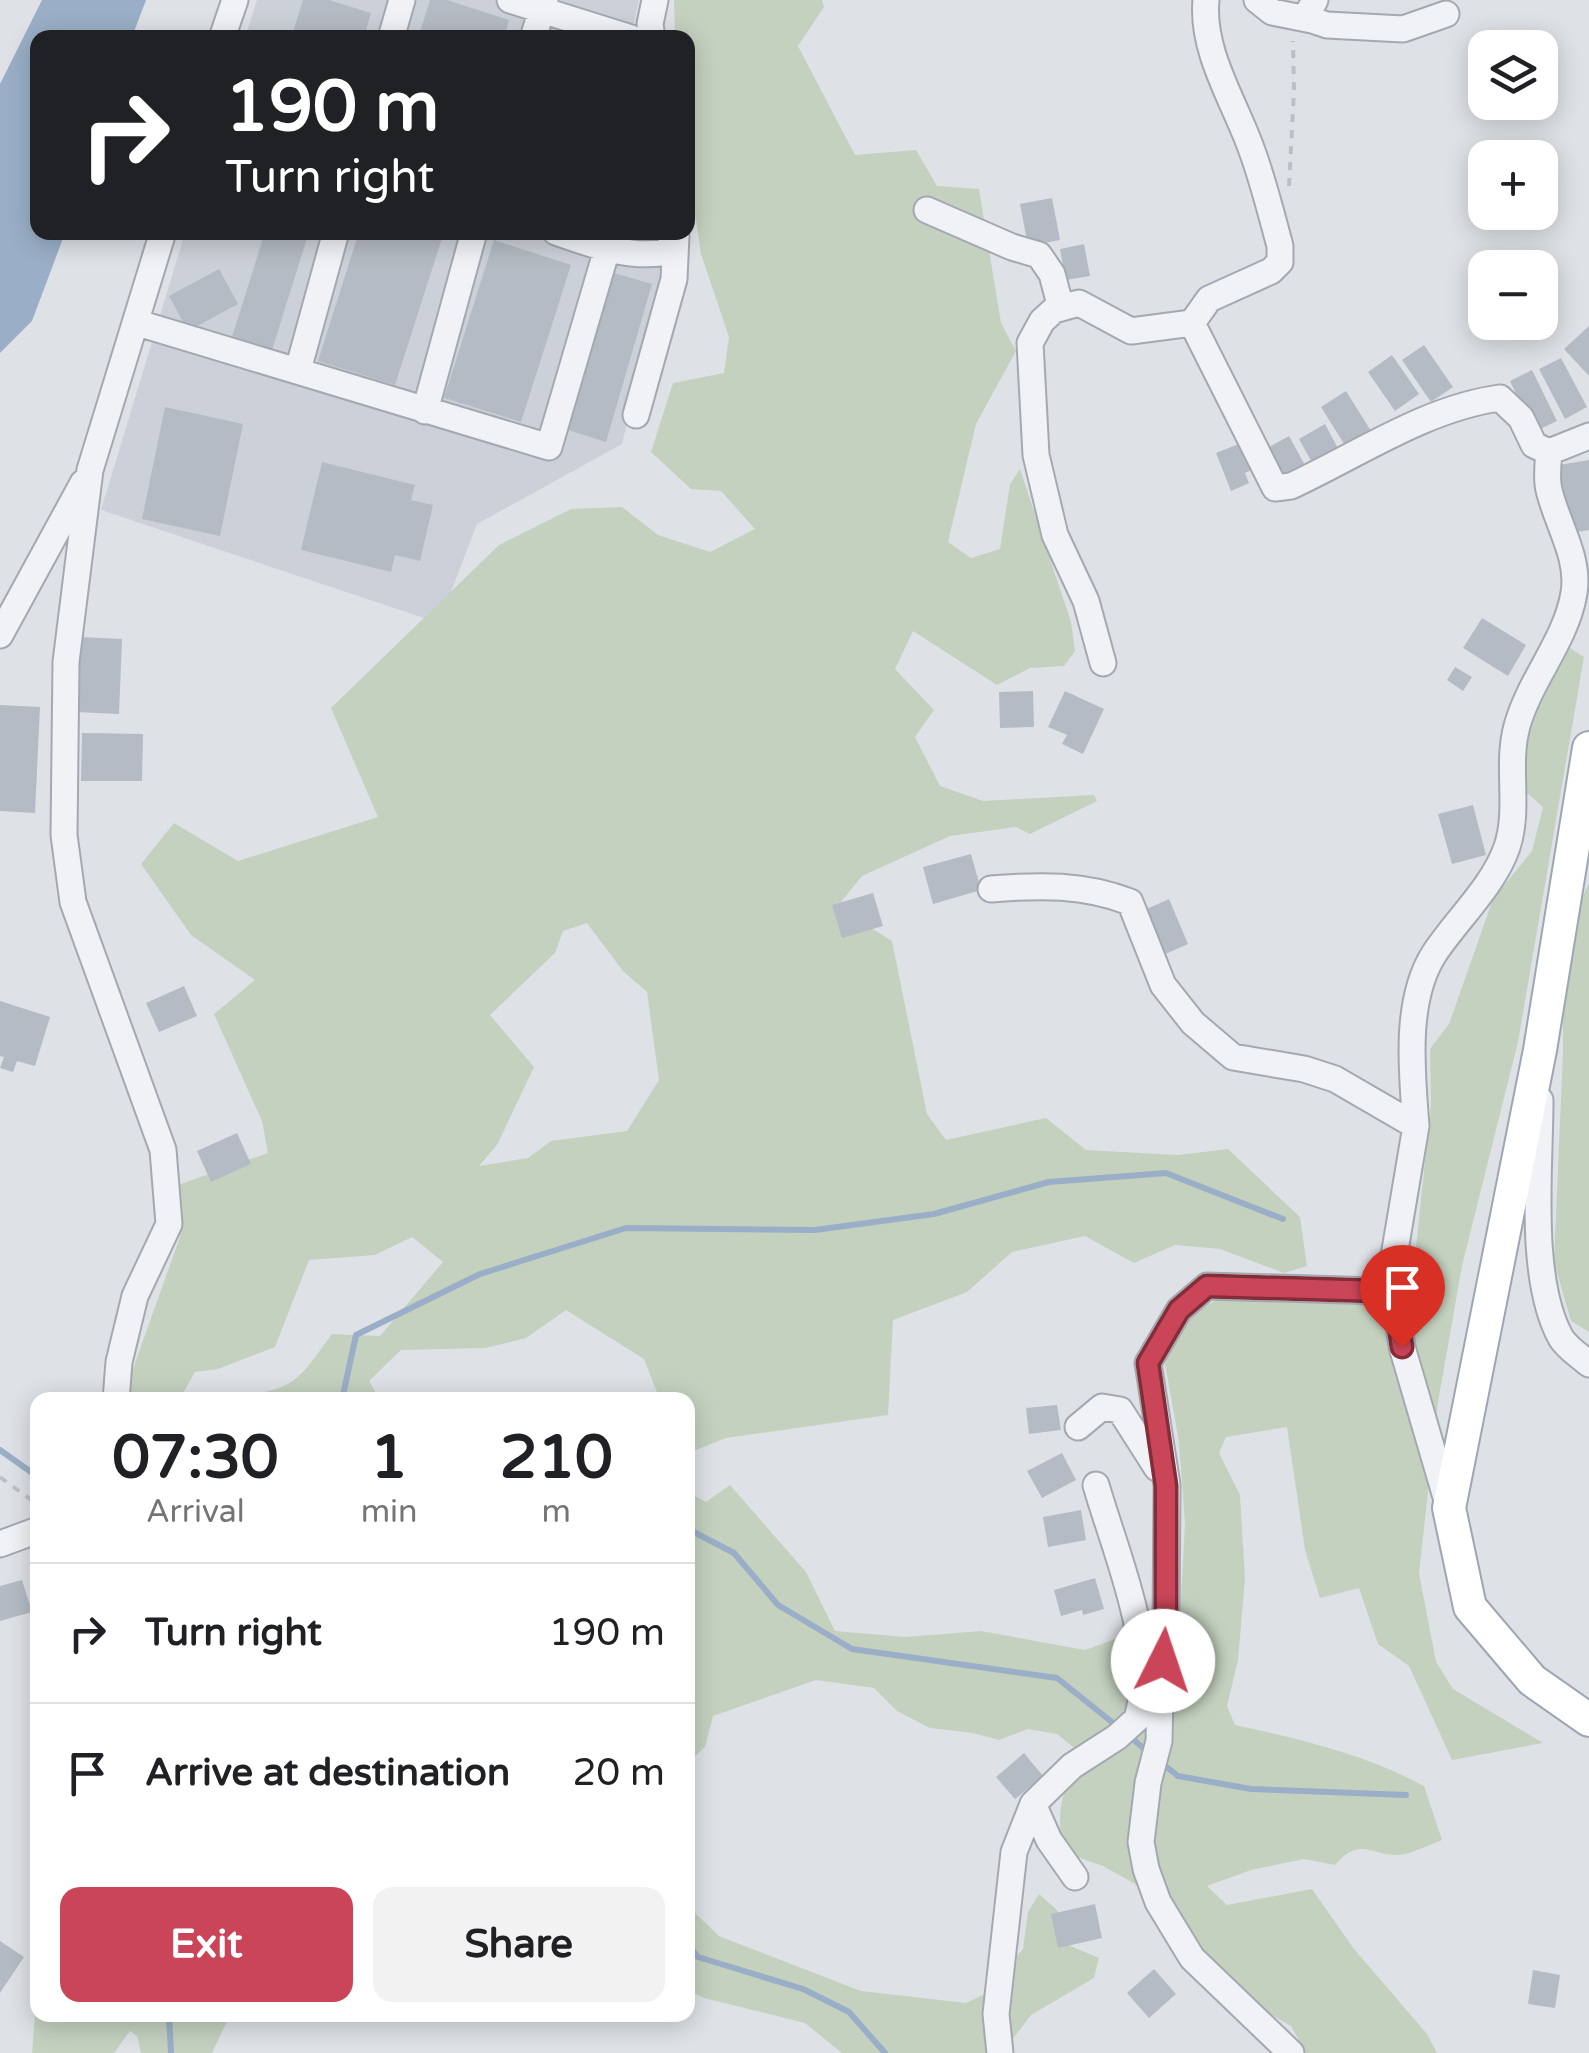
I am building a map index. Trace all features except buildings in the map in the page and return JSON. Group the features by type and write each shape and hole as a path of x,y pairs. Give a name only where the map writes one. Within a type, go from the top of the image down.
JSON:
{"main road":[{"path":"1589,748 1540,1050 1449,1508 1470,1607 1532,1680 1589,1720"}],"street":[{"path":"225,30 235,0"},
{"path":"393,30 402,0"},
{"path":"510,0 543,5 610,30"},
{"path":"651,30 655,0"},
{"path":"1103,664 1086,601 1055,535 1036,455 1030,342 1042,321 1061,308 1079,303 1131,330 1192,323 1208,299 1280,262 1280,246 1253,153 1212,54 1204,14 1206,0"},
{"path":"1257,0 1272,12 1306,12 1327,25 1403,28 1446,14"},
{"path":"536,30 543,5"},
{"path":"927,210 1039,255 1052,274 1061,308"},
{"path":"0,635 90,470 162,240"},
{"path":"298,370 334,240"},
{"path":"425,411 472,240"},
{"path":"580,240 648,256 668,252 673,240"},
{"path":"636,415 674,279 676,240"},
{"path":"138,323 549,447 607,249"},
{"path":"1192,323 1275,488 1291,486 1431,418 1474,402 1500,398 1521,418 1534,444 1548,452"},
{"path":"1548,452 1589,436"},
{"path":"1449,1508 1402,1347 1396,1307 1396,1250 1416,1126 1416,1001 1432,958 1506,850 1512,823 1510,764 1517,726 1533,686 1568,622 1575,567 1548,487 1548,452"},
{"path":"90,470 66,662 64,834 73,902 164,1150 170,1224 135,1296 119,1362 117,1392"},
{"path":"992,889 1042,885 1101,891 1130,902 1164,985 1193,1023 1233,1058 1304,1069 1335,1079 1416,1126"},
{"path":"1540,1050 1540,1246 1547,1307 1563,1342 1589,1364"},
{"path":"1292,2053 1192,1958 1152,1886 1141,1842 1148,1784 1159,1742 1166,1624 1166,1486 1148,1363 1179,1310 1207,1286 1379,1291 1396,1307"},
{"path":"1078,1427 1102,1407 1120,1410 1143,1442 1166,1486"},
{"path":"1096,1485 1139,1632 1143,1696 1137,1718"},
{"path":"0,1544 30,1533"},
{"path":"1000,2053 996,2014 1014,1852 1034,1804 1072,1766 1117,1737 1160,1698"},
{"path":"1034,1804 1049,1840 1076,1877"}],"path":[{"path":"1289,185 1294,91 1306,12"},
{"path":"0,1477 30,1499"}],"shaded area":[{"path":"257,0 639,0 633,30 248,30"},
{"path":"183,240 657,240 663,274 622,444 477,524 439,623 101,510"}],"green space":[{"path":"674,0 822,0 824,7 798,46 855,155 916,150 937,186 979,189 1001,323 1016,351 976,424 948,542 971,558 1000,549 1010,484 1020,469 1071,622 1075,651 1064,666 1030,668 997,685 913,631 895,669 934,710 915,737 940,786 983,801 1094,795 1097,801 1030,834 1016,827 950,836 862,876 837,907 892,941 927,1114 946,1140 1046,1118 1086,1150 1178,1155 1228,1149 1300,1217 1307,1266 1284,1273 1220,1249 1175,1245 1134,1263 1085,1236 1012,1252 967,1292 893,1320 888,1415 726,1438 695,1450 695,1392 657,1392 644,1359 566,1310 526,1338 485,1348 401,1350 369,1381 375,1392 265,1392 296,1378 332,1334 380,1336 443,1262 412,1237 375,1255 309,1260 275,1347 218,1369 195,1372 184,1392 131,1392 129,1380 180,1237 178,1185 268,1153 262,1121 214,1014 255,980 191,935 141,864 174,823 238,861 378,817 331,708 499,545 571,509 622,507 658,535 710,552 755,529 721,491 691,489 651,452 673,383 724,373 729,337 701,254 695,213 695,30 675,30","holes":["587,923 623,971 647,992 659,1080 627,1131 551,1141 528,1158 479,1166 497,1145 534,1067 490,1015 555,953 563,931"]},
{"path":"1570,648 1584,657 1518,1042 1462,1266 1438,1402 1419,1573 1436,1662 1453,1689 1543,1743 1452,1760 1409,1666 1378,1644 1359,1588 1320,1598 1305,1550 1287,1427 1226,1437 1219,1453 1240,1495 1245,1579 1238,1660 1227,1706 1235,1725 1355,1756 1424,1786 1442,1840 1400,1855 1358,1849 1335,1865 1304,1859 1251,1870 1207,1886 1227,1905 1312,1889 1354,1949 1427,2034 1437,2053 1306,2053 1291,2026 1258,2007 1183,1942 1137,1885 1103,1866 1068,1854 1060,1815 1078,1751 1057,1734 1028,1729 999,1740 930,1728 897,1711 874,1688 816,1680 713,1716 705,1747 695,1756 695,1496 706,1502 730,1485 806,1572 835,1631 906,1637 981,1631 1085,1650 1118,1638 1144,1660 1179,1634 1185,1524 1179,1442 1165,1364 1182,1321 1216,1300 1282,1298 1367,1303 1411,1296 1431,1104 1430,1049 1449,1024 1493,899 1532,851 1543,807 1527,793 1524,750 1553,665"},
{"path":"1589,883 1589,1332 1571,1321 1554,1262 1563,1052 1562,941"},
{"path":"1039,1894 1057,1910 1068,1945 1099,1958 1094,1978 1031,2015 1002,2053 842,2053 805,2023 695,1994 695,1913 719,1936 861,1991 966,2003 983,1995 1023,1949 1028,1912"},
{"path":"35,2022 227,2022 212,2053 141,2053 137,2036 130,2031 114,2053 32,2053"}],"water":[{"path":"42,0 146,0 135,30 30,30 30,240 62,240 32,321 0,353 0,84"}],"waterway":[{"path":"344,1392 356,1335 480,1274 626,1228 815,1230 934,1214 1049,1182 1166,1173 1283,1219"},
{"path":"0,1450 30,1471"},
{"path":"695,1533 734,1553 778,1605 852,1649 1057,1678 1118,1727"},
{"path":"1128,1735 1149,1753"},
{"path":"1159,1761 1178,1776 1251,1789 1406,1795"},
{"path":"695,1953 803,1989 849,2012 885,2053"},
{"path":"169,2022 171,2053"}],"route":[{"path":"1163,1661 1166,1486 1148,1363 1179,1310 1207,1286 1379,1291 1396,1307 1402,1347"}]}
